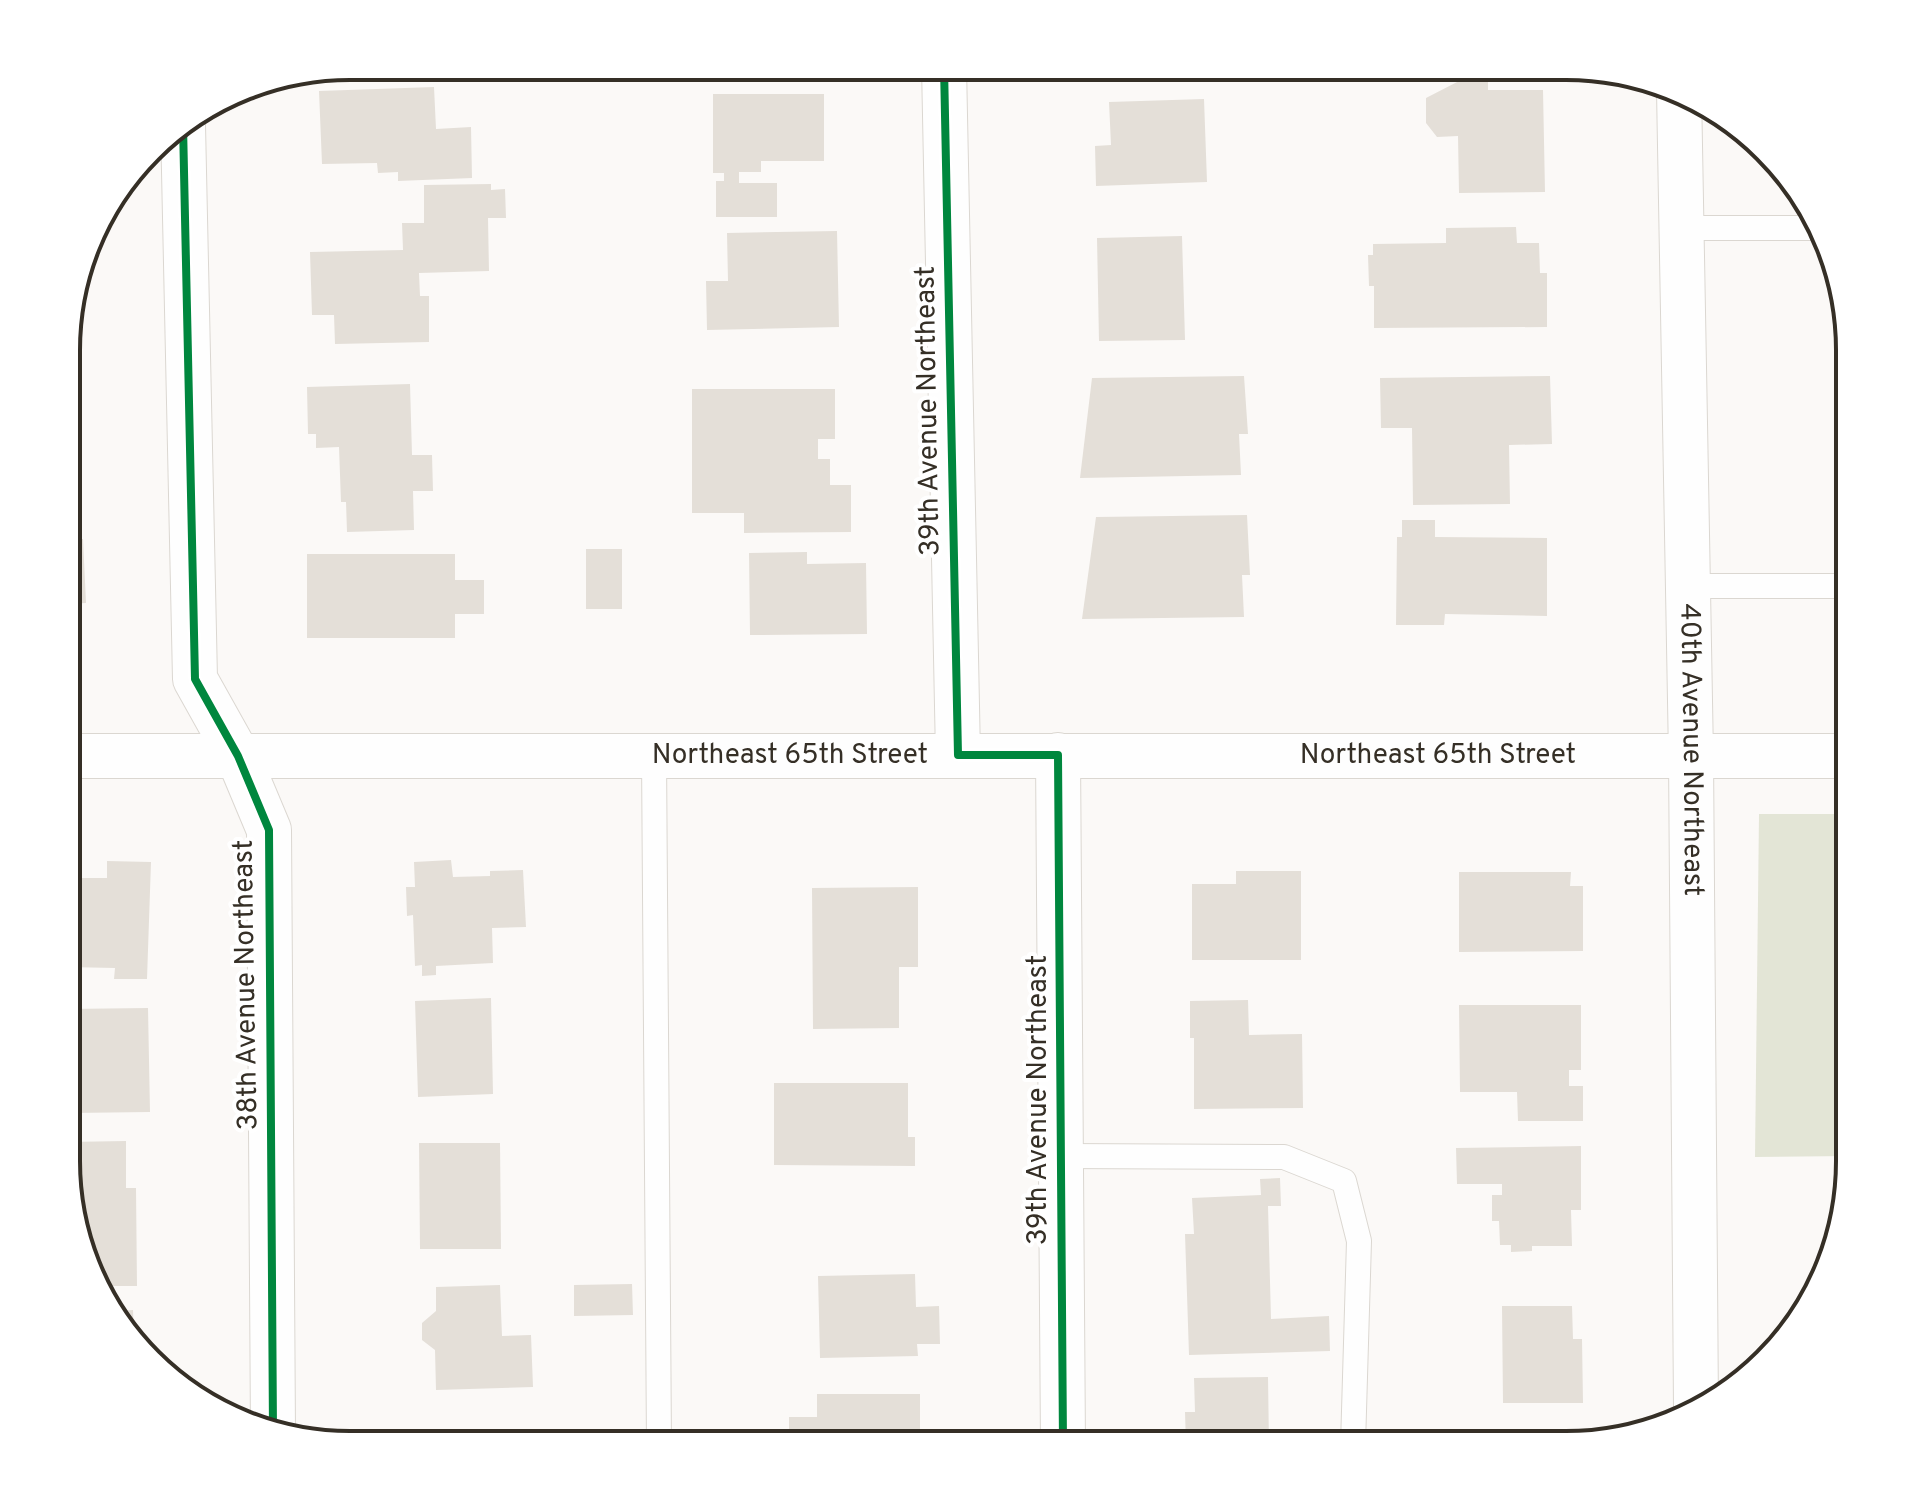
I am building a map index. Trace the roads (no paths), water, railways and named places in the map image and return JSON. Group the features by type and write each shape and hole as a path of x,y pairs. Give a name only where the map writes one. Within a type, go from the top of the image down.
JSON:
{"street":[{"name":"39th Avenue Northeast","path":"944,81 958,755"},
{"name":"40th Avenue Northeast","path":"1679,106 1691,756 1696,1397"},
{"name":"38th Avenue Northeast","path":"183,139 195,679 238,756 269,830 273,1419"},
{"name":"39th Avenue Northeast","path":"1058,755 1063,1431"},
{"name":"Northeast 65th Street","path":"80,756 1836,756"}],"lane":[{"path":"1681,228 1806,228"},
{"path":"1688,586 1836,586"},
{"path":"654,755 659,1430"},
{"path":"1062,1156 1284,1157 1344,1181 1359,1241 1353,1431"}]}
